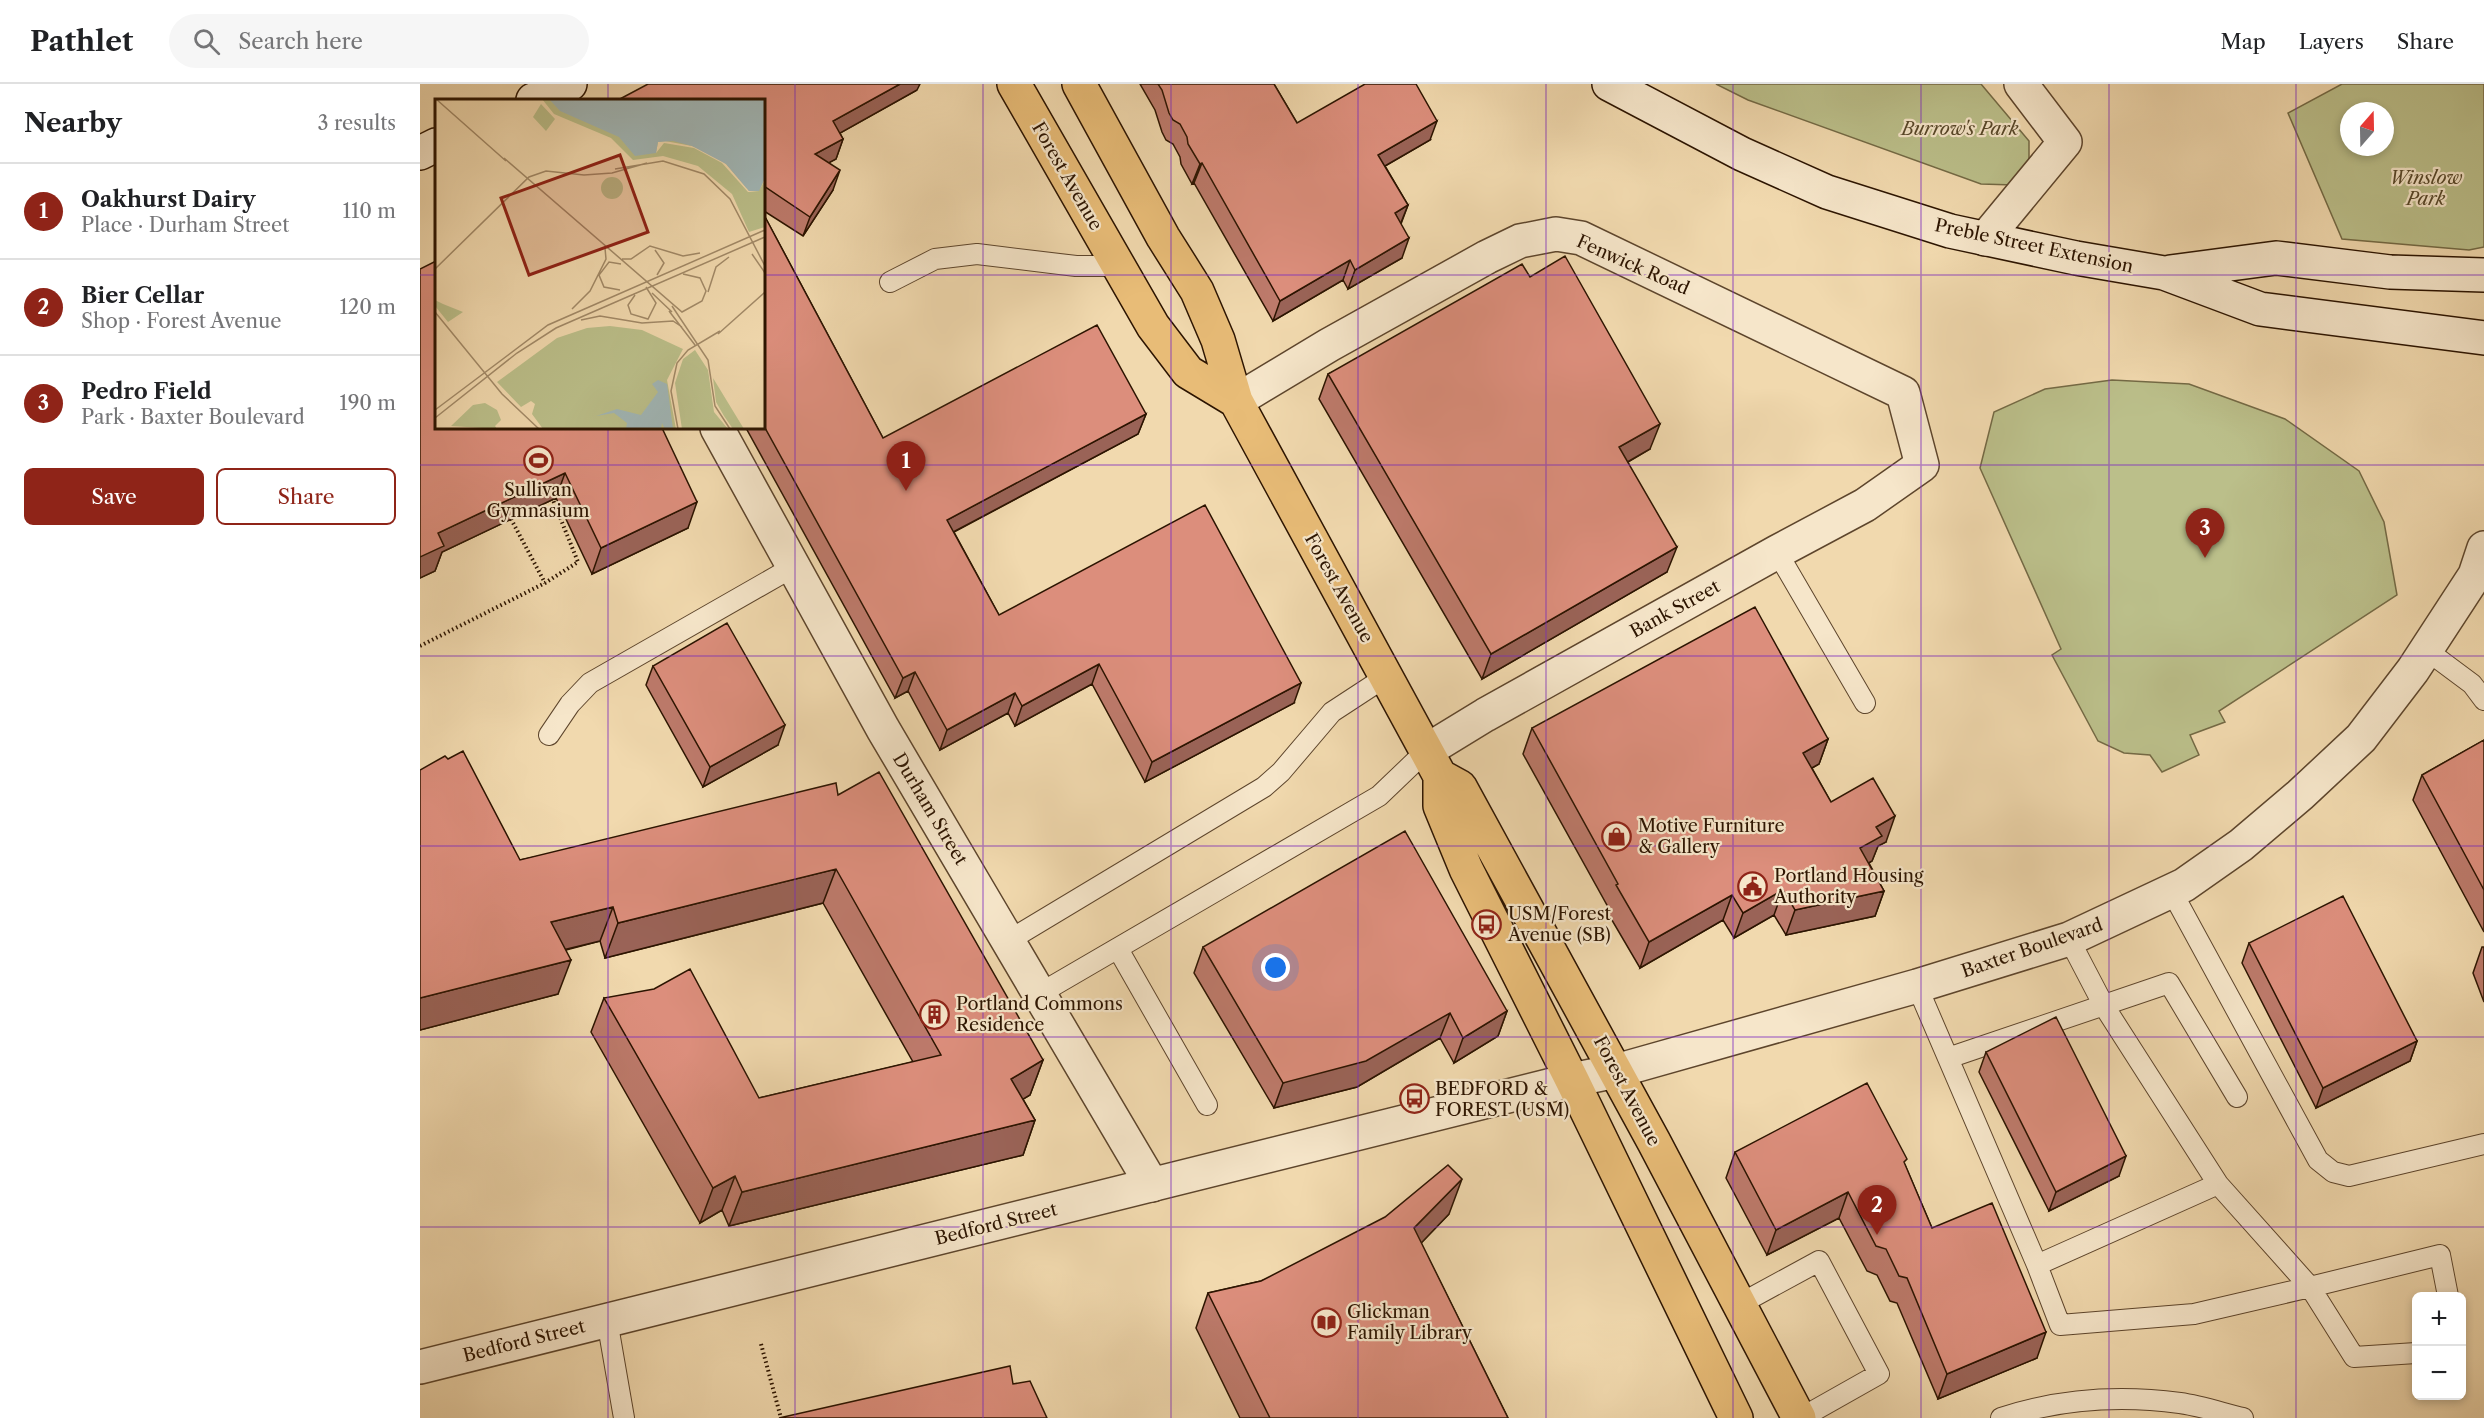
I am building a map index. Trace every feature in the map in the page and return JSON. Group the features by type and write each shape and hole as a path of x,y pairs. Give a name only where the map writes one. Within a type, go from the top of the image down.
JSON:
{"highway":[{"name":"Forest Avenue","path":"1014,84 1153,326 1188,372 1236,401"},
{"name":"Forest Avenue","path":"1079,84 1164,237 1197,291 1218,340 1236,401 1433,763 1440,806 1466,869 1572,1080 1736,1418"},
{"name":"Forest Avenue","path":"1433,763 1460,787 1616,1071 1800,1418"}],"street":[{"path":"537,99 570,84"},
{"name":"Preble Street Extension","path":"1609,84 1733,150 1827,192 1950,231 2076,258 2164,273 2260,309 2484,338"},
{"path":"1985,239 2065,142 2021,84"},
{"path":"420,153 435,146"},
{"name":"Fenwick Road","path":"1236,401 1329,345 1487,257 1520,241 1556,234 1581,238 1903,393 1922,465"},
{"name":"Preble Street Extension","path":"2164,273 2276,258 2390,272 2484,275"},
{"name":"Durham Street","path":"718,429 883,729 1152,1185"},
{"name":"Bank Street","path":"1433,763 1777,552 1865,505 1922,465"},
{"name":"Baxter Boulevard","path":"1572,1080 1616,1071 1917,986 2069,939 2172,892 2241,845 2300,795 2361,738 2413,670 2481,568"},
{"name":"Bedford Street","path":"420,1367 1572,1080"}],"lane":[{"path":"890,282 935,259 977,254 1076,266 1119,266"},
{"path":"1777,552 1865,703"},
{"path":"549,735 570,704 590,683 793,567"},
{"path":"2425,649 2472,684 2484,700"},
{"path":"1008,941 1264,787 1281,772 1332,712 1387,676"},
{"path":"1039,994 1433,763"},
{"path":"2172,892 2318,1160 2333,1172 2349,1176 2484,1144"},
{"path":"2069,939 2104,1006 2218,1184 2310,1287 2354,1357 2412,1353"},
{"path":"1118,949 1207,1105"},
{"path":"1948,1058 2169,984 2237,1096"},
{"path":"1917,986 2037,1265 2060,1325 2194,1314 2440,1255 2447,1292"},
{"path":"2037,1265 2218,1184"},
{"path":"1740,1304 1819,1261 1879,1374 1800,1418"},
{"path":"607,1320 624,1418"},
{"path":"2001,1418 2072,1400 2128,1398 2181,1403 2243,1418"}],"path":[{"path":"420,646 545,583 578,562 553,500"},
{"path":"511,519 545,583"},
{"path":"761,1344 781,1418"}],"green space":[{"name":"Burrow's Park","path":"1716,84 1981,84 2029,141 2029,167 2014,185 1981,184 1748,100"},
{"name":"Winslow Park","path":"2342,84 2484,84 2484,247 2469,250 2342,239 2288,113"},
{"path":"2112,380 2189,384 2285,419 2359,471 2384,522 2397,595 2219,711 2225,722 2190,735 2199,755 2162,772 2150,755 2124,753 2098,741 2052,655 2061,649 1980,468 1994,412 2045,389"}],"building":[{"path":"648,84 900,84 833,121 843,139 815,154 840,170 810,217 765,187 765,99 620,99"},
{"path":"1158,84 1274,84 1297,123 1365,84 1416,84 1437,121 1378,155 1408,205 1395,213 1409,238 1355,270 1350,260 1280,301 1202,163 1200,164 1188,144 1180,124 1173,120 1169,113"},
{"path":"765,217 883,438 1097,325 1146,414 947,520 999,615 1205,505 1301,683 1152,762 1099,664 1022,706 1015,693 947,730 915,672 903,678 765,428"},
{"path":"1565,256 1660,424 1619,447 1677,547 1491,654 1328,374 1522,264 1530,277"},
{"name":"Sullivan Gymnasium","path":"435,262 435,429 662,429 697,502 601,548 565,473 438,533 444,546 420,557 420,269"},
{"path":"1755,607 1828,739 1803,753 1831,802 1873,778 1895,816 1876,827 1882,836 1860,848 1884,891 1795,910 1783,890 1743,913 1732,895 1649,942 1532,728"},
{"path":"727,623 785,725 710,767 653,666"},
{"path":"2484,740 2484,890 2422,775"},
{"path":"463,751 520,860 836,783 838,795 879,772 1043,1060 1011,1079 1035,1120 742,1192 735,1176 713,1188 604,998 654,989 690,969 759,1098 941,1055 836,869 618,923 613,907 551,922 571,960 420,998 420,770 445,756 448,759"},
{"path":"1405,831 1507,1011 1463,1038 1450,1013 1366,1061 1283,1083 1203,947"},
{"path":"2343,896 2417,1041 2323,1088 2249,943"},
{"path":"2056,1017 2126,1156 2056,1192 1986,1052"},
{"path":"1867,1083 1907,1159 1904,1162 1932,1228 1992,1203 2046,1332 1947,1374 1907,1278 1899,1276 1886,1249 1876,1246 1848,1192 1776,1230 1735,1152"},
{"name":"Glickman Family Library","path":"1448,1165 1462,1179 1414,1228 1508,1418 1270,1418 1208,1293 1261,1281 1385,1217"},
{"path":"1010,1366 1013,1384 1030,1381 1047,1418 779,1418"}],"place":[{"name":"Sullivan Gymnasium","path":"538,461"},
{"name":"Oakhurst Dairy","path":"906,491"},
{"name":"Pedro Field","path":"2205,558"},
{"name":"Motive Furniture & Gallery","path":"1617,836"},
{"name":"Portland Housing Authority","path":"1753,886"},
{"name":"USM/Forest Avenue (SB)","path":"1487,924"},
{"name":"Portland Commons Residence","path":"935,1014"},
{"name":"BEDFORD & FOREST (USM)","path":"1414,1099"},
{"name":"Bier Cellar","path":"1877,1235"},
{"name":"Glickman Family Library","path":"1326,1322"}]}
